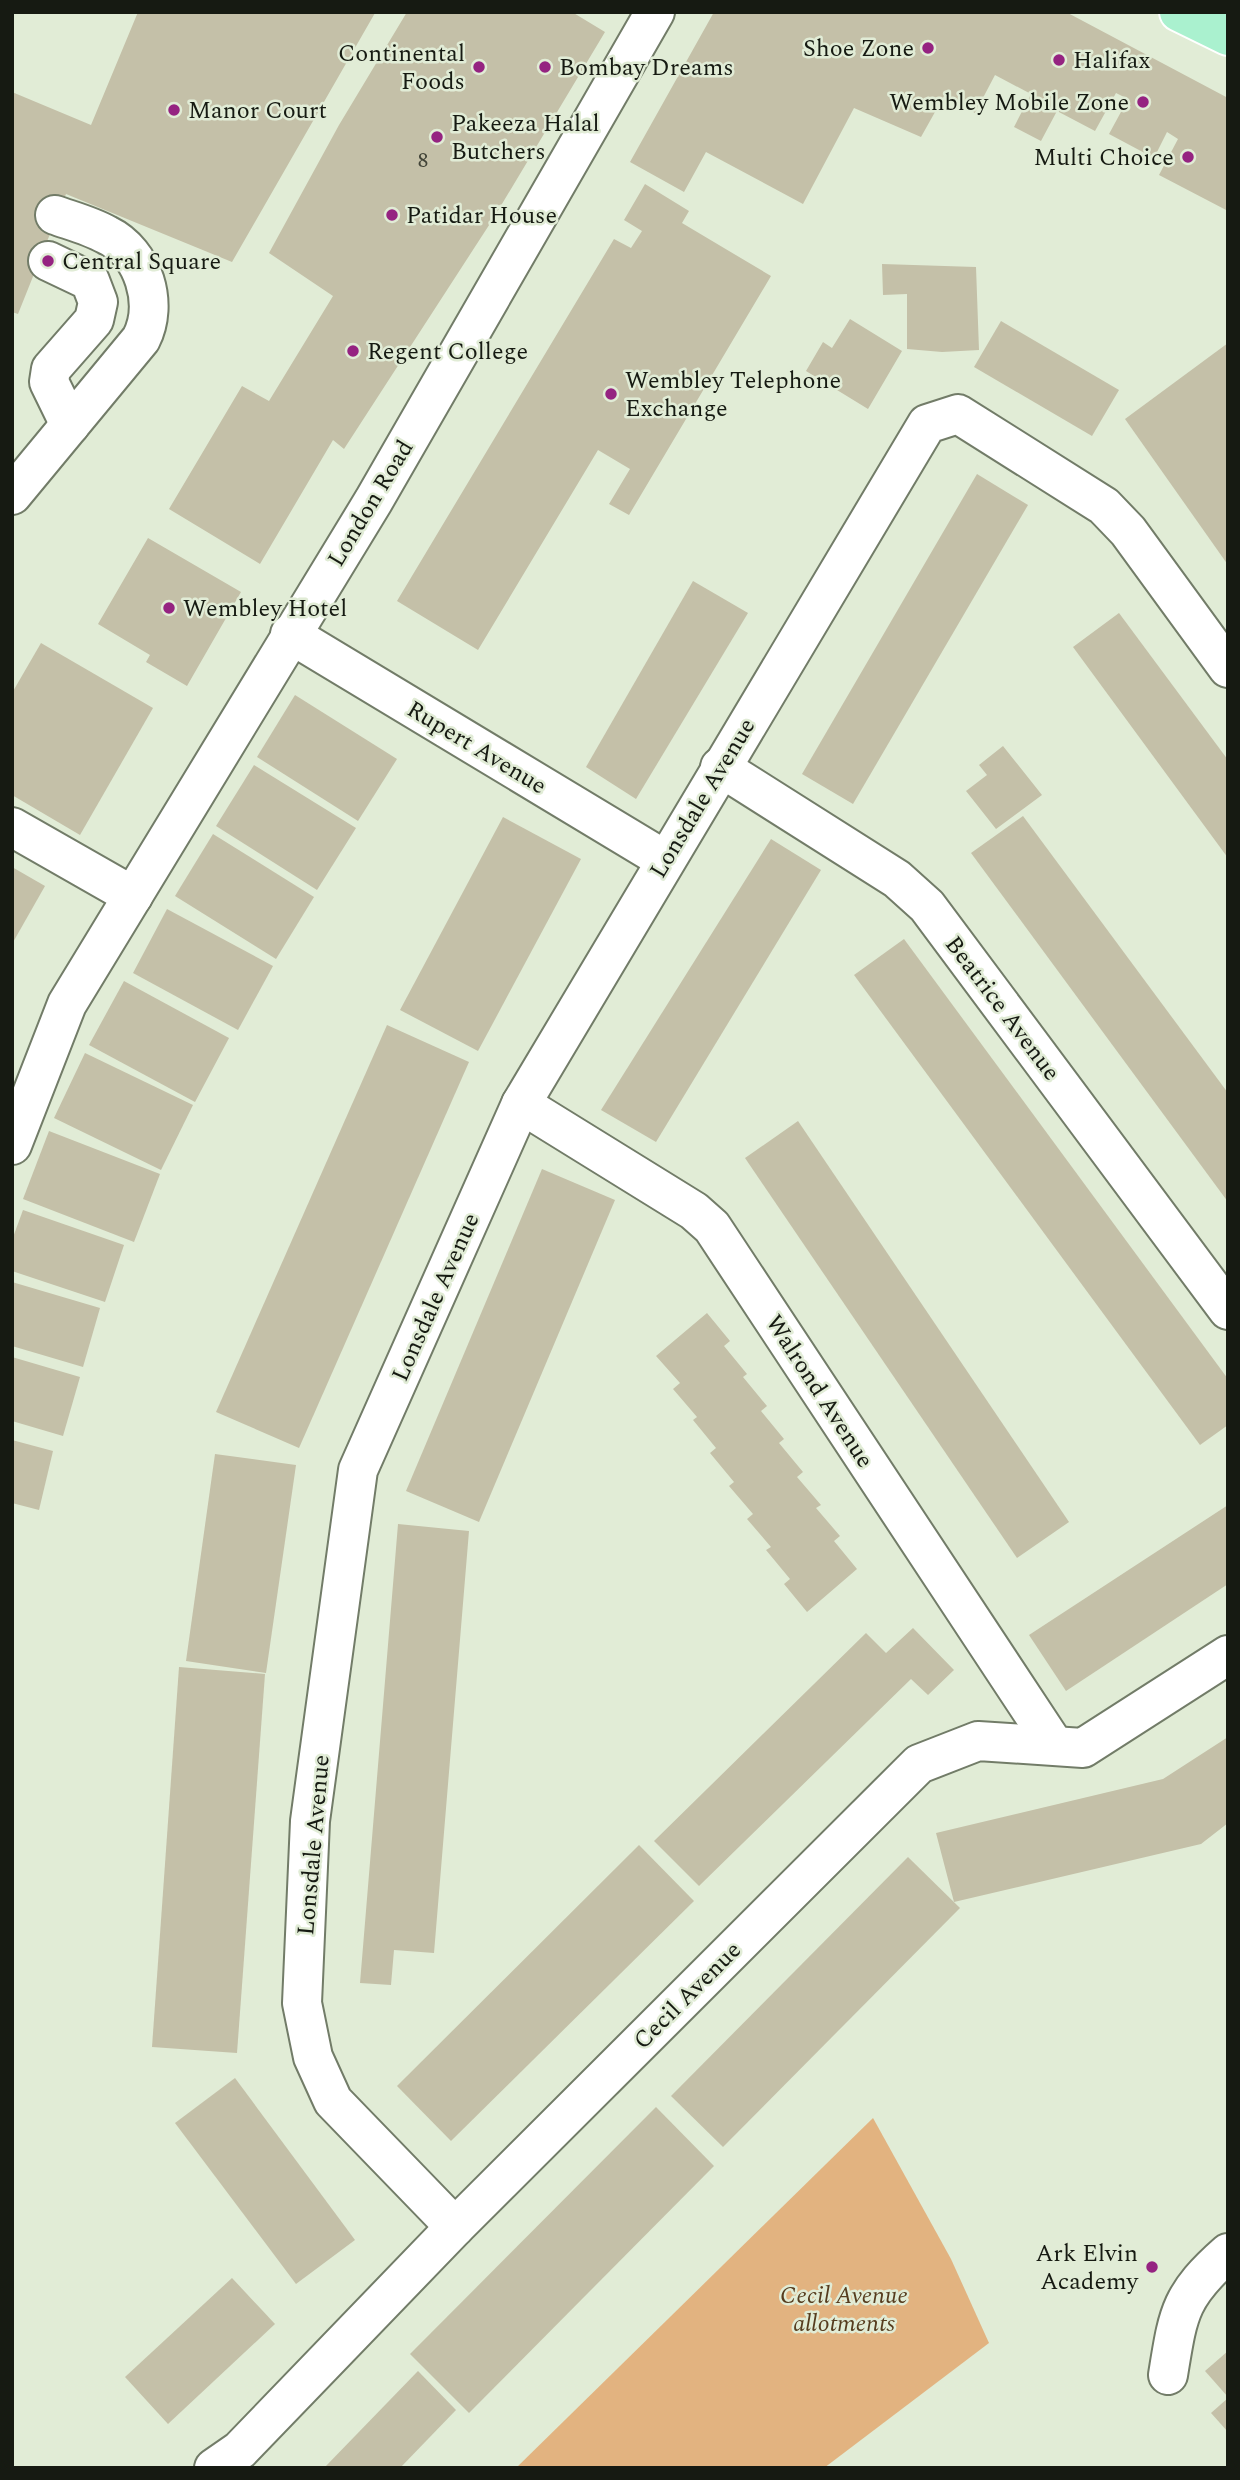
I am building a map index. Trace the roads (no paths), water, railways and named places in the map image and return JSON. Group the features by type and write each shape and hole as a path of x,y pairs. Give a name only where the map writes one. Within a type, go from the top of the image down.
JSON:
{"main road":[{"path":"1179,12 1228,36"}],"street":[{"name":"London Road","path":"12,1145 67,1004 374,500 655,12"},
{"path":"12,495 141,339 150,321 141,271 119,243 107,235 55,215"},
{"path":"48,261 90,281 98,302 94,320 51,369 49,382 70,425"},
{"name":"Lonsdale Avenue","path":"455,2227 334,2101 313,2057 302,2003 310,1821 358,1470 522,1104 664,860 927,424 958,414 1104,506 1128,531 1228,668"},
{"name":"Rupert Avenue","path":"290,634 664,860"},
{"name":"Beatrice Avenue","path":"720,767 897,879 927,906 1228,1310"},
{"path":"12,827 132,896"},
{"name":"Walrond Avenue","path":"522,1104 694,1211 712,1227 1054,1745"},
{"name":"Cecil Avenue","path":"214,2468 240,2450 455,2227 919,1764 978,1741 1083,1748 1228,1655"},
{"path":"1168,2375 1179,2313 1203,2275 1228,2253"}],"place":[{"name":"Shoe Zone","path":"928,48"},
{"name":"Halifax","path":"1059,60"},
{"name":"Continental Foods","path":"479,67"},
{"name":"Bombay Dreams","path":"545,67"},
{"name":"Wembley Mobile Zone","path":"1143,102"},
{"name":"Manor Court","path":"174,110"},
{"name":"Pakeeza Halal Butchers","path":"437,137"},
{"name":"Multi Choice","path":"1188,157"},
{"name":"Patidar House","path":"392,215"},
{"name":"Central Square","path":"48,261"},
{"name":"Regent College","path":"353,351"},
{"name":"Wembley Telephone Exchange","path":"611,394"},
{"name":"Wembley Hotel","path":"169,608"},
{"name":"Ark Elvin Academy","path":"1152,2267"}],"park label":[{"name":"Cecil Avenue allotments","path":"844,2309"}]}
